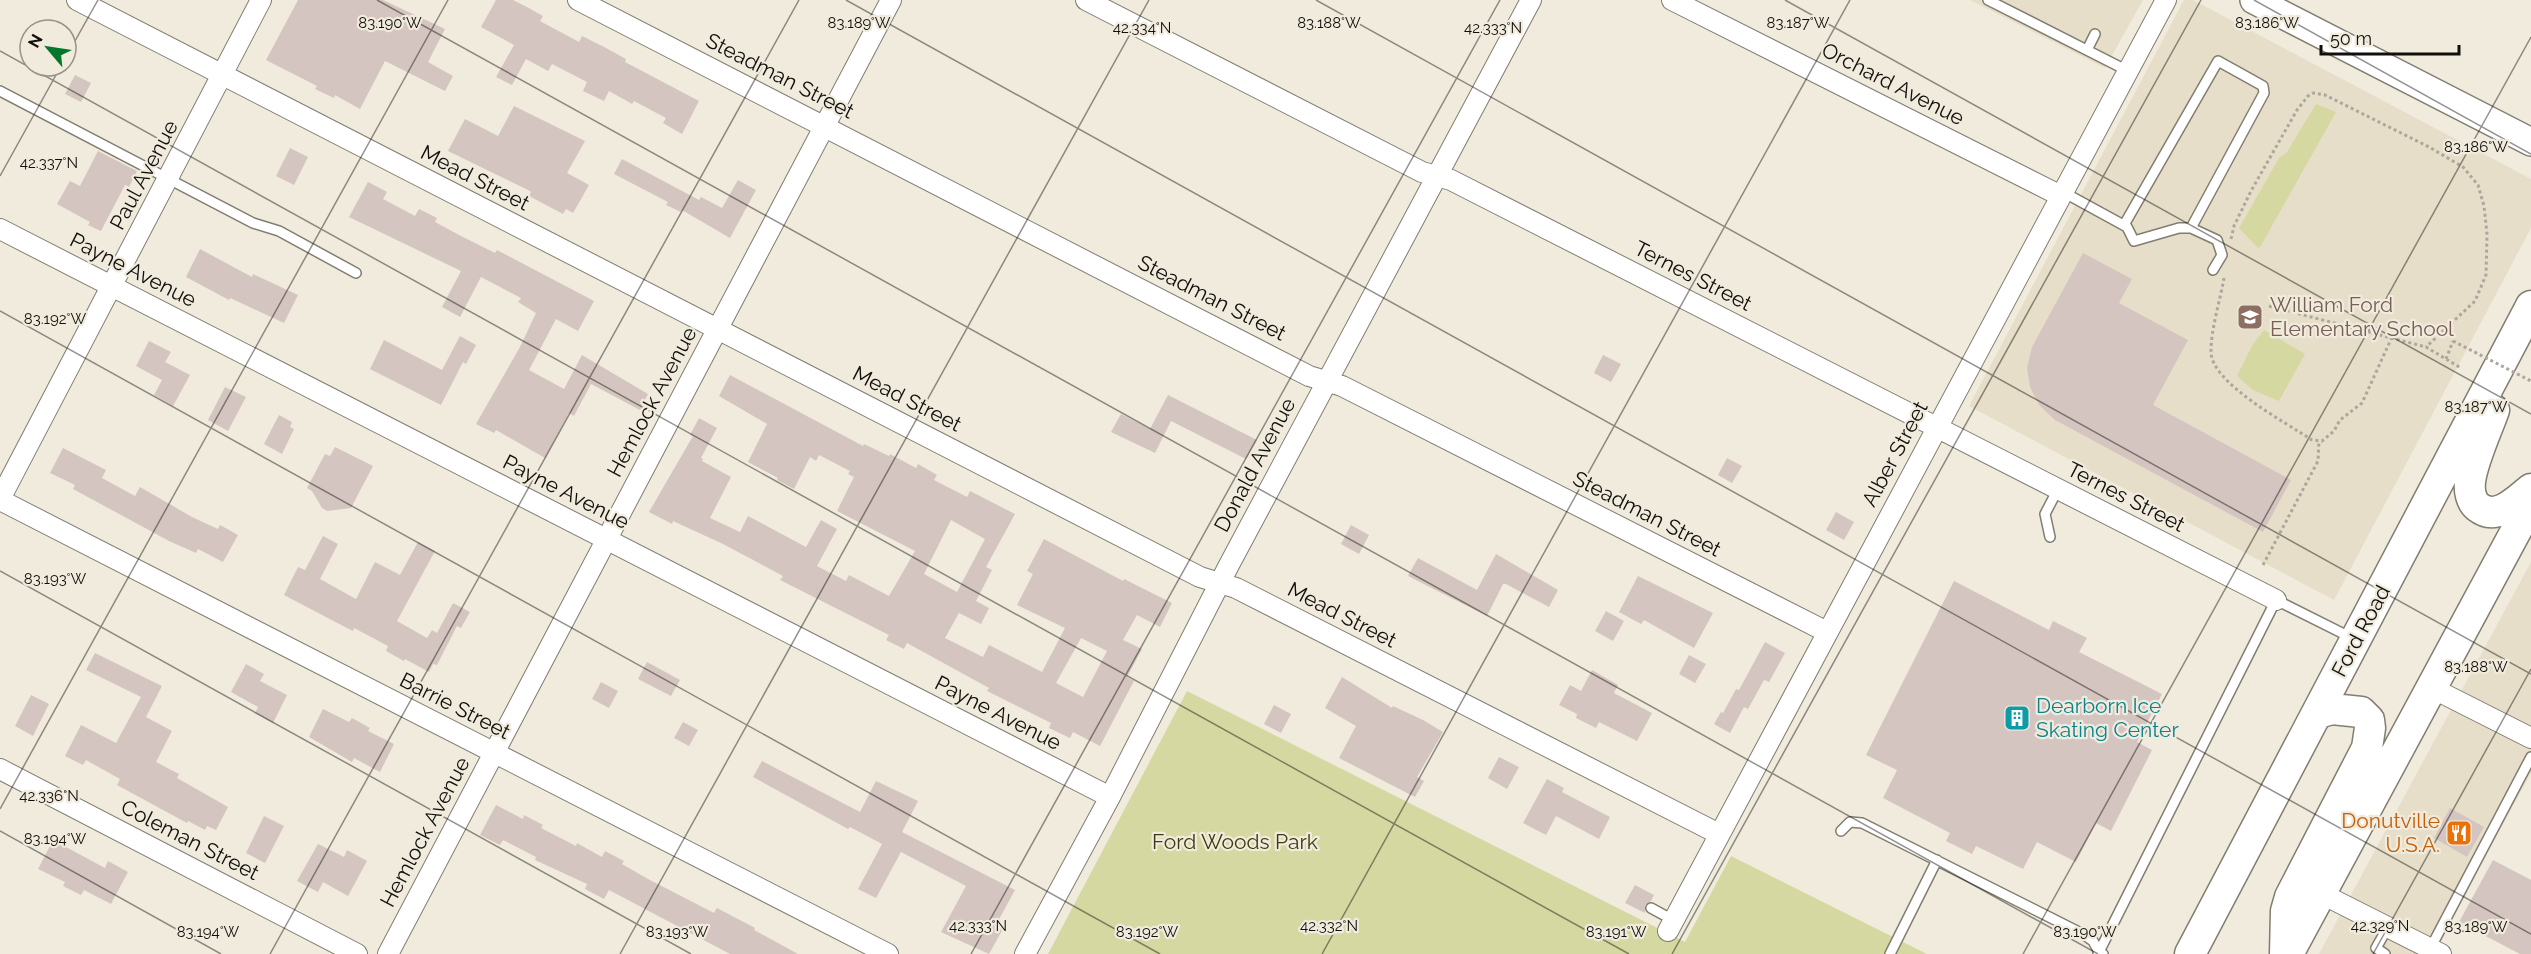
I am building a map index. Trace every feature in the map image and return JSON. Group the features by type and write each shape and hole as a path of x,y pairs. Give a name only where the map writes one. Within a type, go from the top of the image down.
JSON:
{"main road":[{"path":"2528,313 2470,481 2471,495 2475,505 2485,512 2495,512 2506,508 2531,489"},
{"name":"Ford Road","path":"2190,954 2528,313"},
{"path":"2286,954 2531,503"},
{"path":"2286,954 2286,911 2290,897 2345,791 2369,738 2369,720 2361,712 2332,709 2318,713"}],"street":[{"name":"Mead Street","path":"77,0 1200,577 1236,588 1719,834"},
{"name":"Paul Avenue","path":"0,500 261,0"},
{"name":"Steadman Street","path":"578,0 1299,370 1342,386 1827,632"},
{"name":"Hemlock Avenue","path":"388,954 891,0"},
{"name":"Ternes Street","path":"1086,0 1422,172 1451,180 2276,600"},
{"name":"Donald Avenue","path":"1025,954 1531,0"},
{"name":"Orchard Avenue","path":"1672,0 2062,194"},
{"name":"Alber Street","path":"1670,926 2166,0"},
{"path":"2254,0 2531,142"},
{"name":"Payne Avenue","path":"0,229 1110,797"},
{"name":"Barrie Street","path":"0,500 888,954"},
{"path":"2430,687 2531,738"},
{"name":"Coleman Street","path":"0,769 357,954"},
{"path":"2320,893 2432,952"}],"lane":[{"path":"1990,1 2128,71"},
{"path":"2087,50 2095,34"},
{"path":"2124,225 2218,61 2263,86 2264,93 2191,228"},
{"path":"0,91 253,223 279,231 356,273"},
{"path":"2062,194 2124,225 2134,241 2179,228 2191,228 2217,240 2222,255 2213,270"},
{"path":"2050,537 2045,514 2058,489"},
{"path":"2100,953 2276,600 2356,641"},
{"path":"2432,952 2531,757"},
{"path":"1841,831 1850,822 1862,823 2083,934 2093,941 2100,953"},
{"path":"1890,954 1937,860"},
{"path":"1651,908 1670,926"},
{"path":"2385,954 2376,951 2388,927"}],"path":[{"path":"2230,249 2234,226 2250,190 2308,96 2313,93 2325,95 2350,106 2463,167 2478,185 2484,206 2487,234 2487,274 2475,301 2427,347"},
{"path":"2225,272 2211,352 2214,366 2229,385 2312,440 2322,441 2334,431 2340,420 2362,403 2392,337"},
{"path":"2269,306 2427,347 2462,368"},
{"path":"2445,359 2453,341 2531,381"},
{"path":"2263,565 2318,461 2319,441"}],"shaded area":[{"path":"1970,0 2143,0 2105,68"},
{"name":"William Ford Elementary School","path":"2184,0 2193,0 2531,179 2531,228 2334,600 1969,406"},
{"path":"2531,562 2531,773 2432,954 2319,954"}],"green space":[{"path":"2316,104 2336,112 2259,249 2239,228 2279,158 2287,152"},
{"path":"2264,330 2305,354 2279,401 2253,390 2237,376 2253,344"},
{"name":"Ford Woods Park","path":"1187,691 1685,942 1731,856 1927,954 1048,954"}],"building":[{"path":"298,0 383,0 445,29 428,62 453,76 445,91 385,61 360,109 335,95 334,98 315,89 317,86 266,60"},
{"path":"496,0 513,0 543,16 540,21 579,42 582,36 606,48 626,59 625,62 699,101 682,134 663,123 666,118 634,101 632,104 609,91 604,101 583,91 587,82 552,64 548,71 526,59 512,85 496,77 514,45 481,27"},
{"path":"78,76 91,83 81,102 65,94 73,78"},
{"path":"514,106 585,141 567,173 589,185 573,213 566,209 563,214 529,196 531,192 528,190 448,151 465,119 498,136"},
{"path":"290,148 308,157 294,185 276,176"},
{"path":"98,151 137,171 129,187 125,185 101,231 88,225 90,222 57,204 70,181 80,186"},
{"path":"622,159 699,200 701,197 722,208 738,180 756,190 730,238 682,210 681,212 666,205 668,202 614,174"},
{"path":"368,182 387,192 383,199 415,216 419,209 437,218 435,222 461,236 495,253 497,250 594,301 578,331 556,319 529,370 564,389 582,355 648,394 640,410 591,384 574,416 569,413 545,458 496,430 494,433 476,424 520,347 536,313 518,302 521,298 481,277 460,317 442,307 461,271 349,217"},
{"path":"200,249 252,277 253,274 298,295 284,323 230,298 229,300 186,277"},
{"path":"2083,253 2132,279 2119,303 2188,340 2153,405 2291,480 2263,532 2055,420 2039,405 2030,387 2027,368 2032,347"},
{"path":"460,336 476,345 466,364 463,362 441,405 370,369 384,340 442,370"},
{"path":"149,341 171,352 165,362 190,375 173,406 154,395 162,380 136,366"},
{"path":"1603,355 1621,364 1611,382 1594,373"},
{"path":"730,375 863,446 864,444 889,456 890,454 916,468 918,464 937,475 934,480 967,497 970,491 1015,514 986,567 992,570 976,601 989,608 981,624 959,613 945,638 983,657 989,645 1042,672 1065,628 1017,605 1033,574 1027,571 1044,539 1123,581 1124,579 1172,603 1160,627 1137,615 1123,640 1142,649 1127,677 1134,681 1100,746 1073,732 1070,738 1049,728 1051,723 987,691 989,688 907,643 904,649 886,640 889,635 780,580 783,576 723,544 673,521 672,524 649,512 693,436 690,435 699,418 717,428 701,458 702,461 731,477 710,518 740,532 748,516 806,547 821,520 837,529 817,566 846,581 849,575 889,596 915,551 837,511 854,477 848,474 850,471 819,455 816,461 810,457 794,489 777,480 778,478 748,462 767,424 719,396","holes":["951,520 985,539 957,592 924,574","1081,638 1107,651 1083,697 1056,683"]},
{"path":"225,387 246,397 228,431 208,420"},
{"path":"1168,395 1257,440 1246,459 1171,421 1155,453 1111,432 1121,414 1150,429"},
{"path":"279,415 292,422 290,427 294,429 282,454 264,444"},
{"path":"335,447 373,466 351,508 327,511 322,508 312,491 307,488 325,454 330,456"},
{"path":"63,448 106,470 102,478 135,496 140,487 192,517 218,529 220,525 238,535 223,562 198,549 196,553 169,541 73,489 75,485 50,473"},
{"path":"1727,458 1742,466 1732,483 1718,475"},
{"path":"1836,512 1854,522 1844,540 1826,530"},
{"path":"1351,525 1369,535 1359,554 1341,544"},
{"path":"323,536 338,544 320,579 356,599 375,562 400,575 418,542 435,551 397,621 427,638 432,630 437,633 453,603 470,612 461,628 457,626 437,665 433,664 429,672 386,651 388,646 354,628 353,631 284,595 298,567 305,570"},
{"path":"1496,554 1558,590 1549,607 1503,584 1487,616 1408,576 1418,558 1477,590"},
{"path":"1638,576 1713,613 1694,648 1644,620 1641,624 1619,612"},
{"name":"Dearborn Ice Skating Center","path":"1954,581 2049,630 2053,621 2087,638 2079,652 2162,694 2137,742 2152,750 2111,831 2096,823 2076,862 2037,842 2023,869 1976,846 1972,854 1946,841 1950,833 1883,798 1897,770 1866,755"},
{"path":"1606,611 1624,621 1613,641 1595,631"},
{"path":"1765,642 1785,653 1769,682 1764,680 1748,709 1744,707 1730,733 1714,724 1736,689 1739,690"},
{"path":"95,653 162,686 146,717 172,731 156,762 179,774 177,778 228,807 216,830 207,826 205,830 188,821 187,823 117,785 120,779 86,760 83,765 65,756 81,725 116,743 141,697 86,670"},
{"path":"1689,655 1706,664 1695,683 1679,674"},
{"path":"647,662 680,680 671,696 638,679"},
{"path":"246,664 264,674 260,681 287,695 273,723 255,713 258,707 231,692"},
{"path":"1592,670 1618,685 1614,693 1652,713 1637,741 1599,722 1596,728 1576,718 1577,714 1559,705 1570,685 1581,691"},
{"path":"1342,677 1392,708 1393,706 1423,720 1443,732 1417,777 1424,781 1415,797 1339,758 1356,726 1325,708"},
{"path":"601,682 618,691 609,708 592,699"},
{"path":"31,695 49,704 33,736 15,726"},
{"path":"1274,705 1291,714 1281,733 1264,724"},
{"path":"323,709 349,722 352,718 370,728 368,731 394,744 380,772 354,758 352,762 309,737"},
{"path":"683,722 698,730 689,746 674,738"},
{"path":"1499,757 1519,767 1507,789 1488,778"},
{"path":"762,761 860,812 876,781 918,801 902,832 1015,890 997,923 1004,927 989,954 941,932 966,886 901,852 876,898 858,889 882,844 850,827 848,829 753,777"},
{"path":"1547,779 1564,788 1562,792 1610,817 1599,839 1556,816 1546,835 1523,823"},
{"path":"496,805 523,819 524,815 543,825 541,828 576,846 577,843 602,857 605,851 624,861 622,864 648,879 714,913 717,908 798,954 730,954 609,890 604,899 585,889 587,884 535,860 536,857 503,840 500,845 480,835"},
{"name":"Donutville U.S.A.","path":"2450,808 2484,827 2467,857 2434,838"},
{"path":"264,816 284,826 265,863 246,853"},
{"path":"53,840 105,868 108,861 128,872 111,904 84,890 81,895 63,886 65,882 38,869"},
{"path":"318,844 344,857 347,850 367,861 348,896 323,882 318,892 297,881"},
{"path":"2493,860 2531,880 2531,954 2520,954 2459,922"},
{"path":"1635,885 1654,895 1645,905 1645,913 1625,903"}],"place":[{"name":"William Ford Elementary School","path":"2250,317"},
{"name":"Dearborn Ice Skating Center","path":"2017,718"},
{"name":"Donutville U.S.A.","path":"2459,833"}]}
